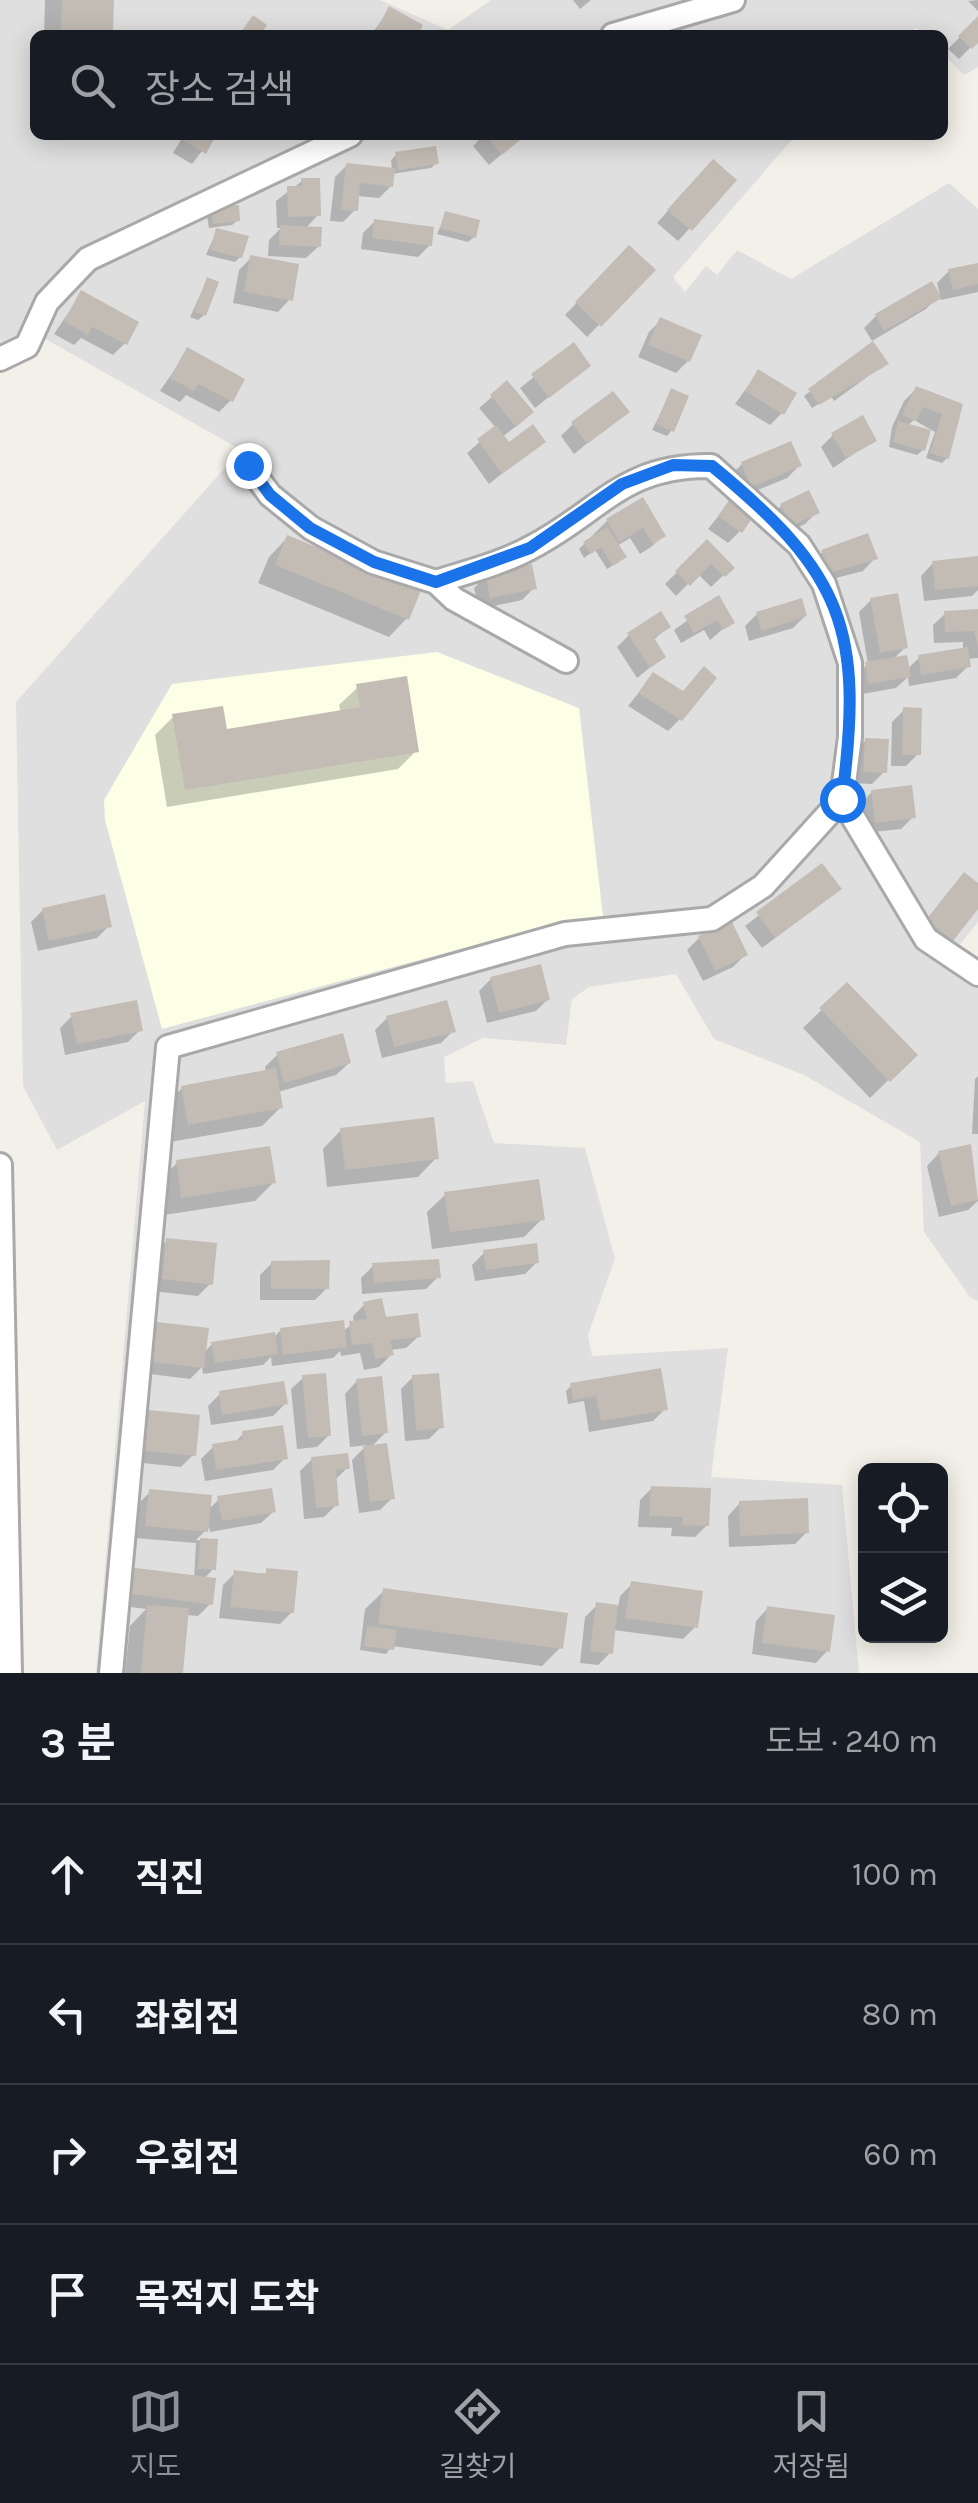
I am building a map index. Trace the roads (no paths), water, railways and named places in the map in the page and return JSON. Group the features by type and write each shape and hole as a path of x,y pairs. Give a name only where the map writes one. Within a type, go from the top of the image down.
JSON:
{"street":[{"path":"630,30 733,0"},
{"path":"0,359 27,346 48,302 88,260 340,140"},
{"path":"248,465 270,495 310,528 374,562 436,582 454,599 566,661"},
{"path":"112,1673 168,1046 564,934 712,919 763,886 842,799 852,702 843,631 824,584 798,544 712,466 673,465 622,484 530,548 436,582"},
{"path":"842,799 926,939 978,974"},
{"path":"0,1165 10,1673"}]}
